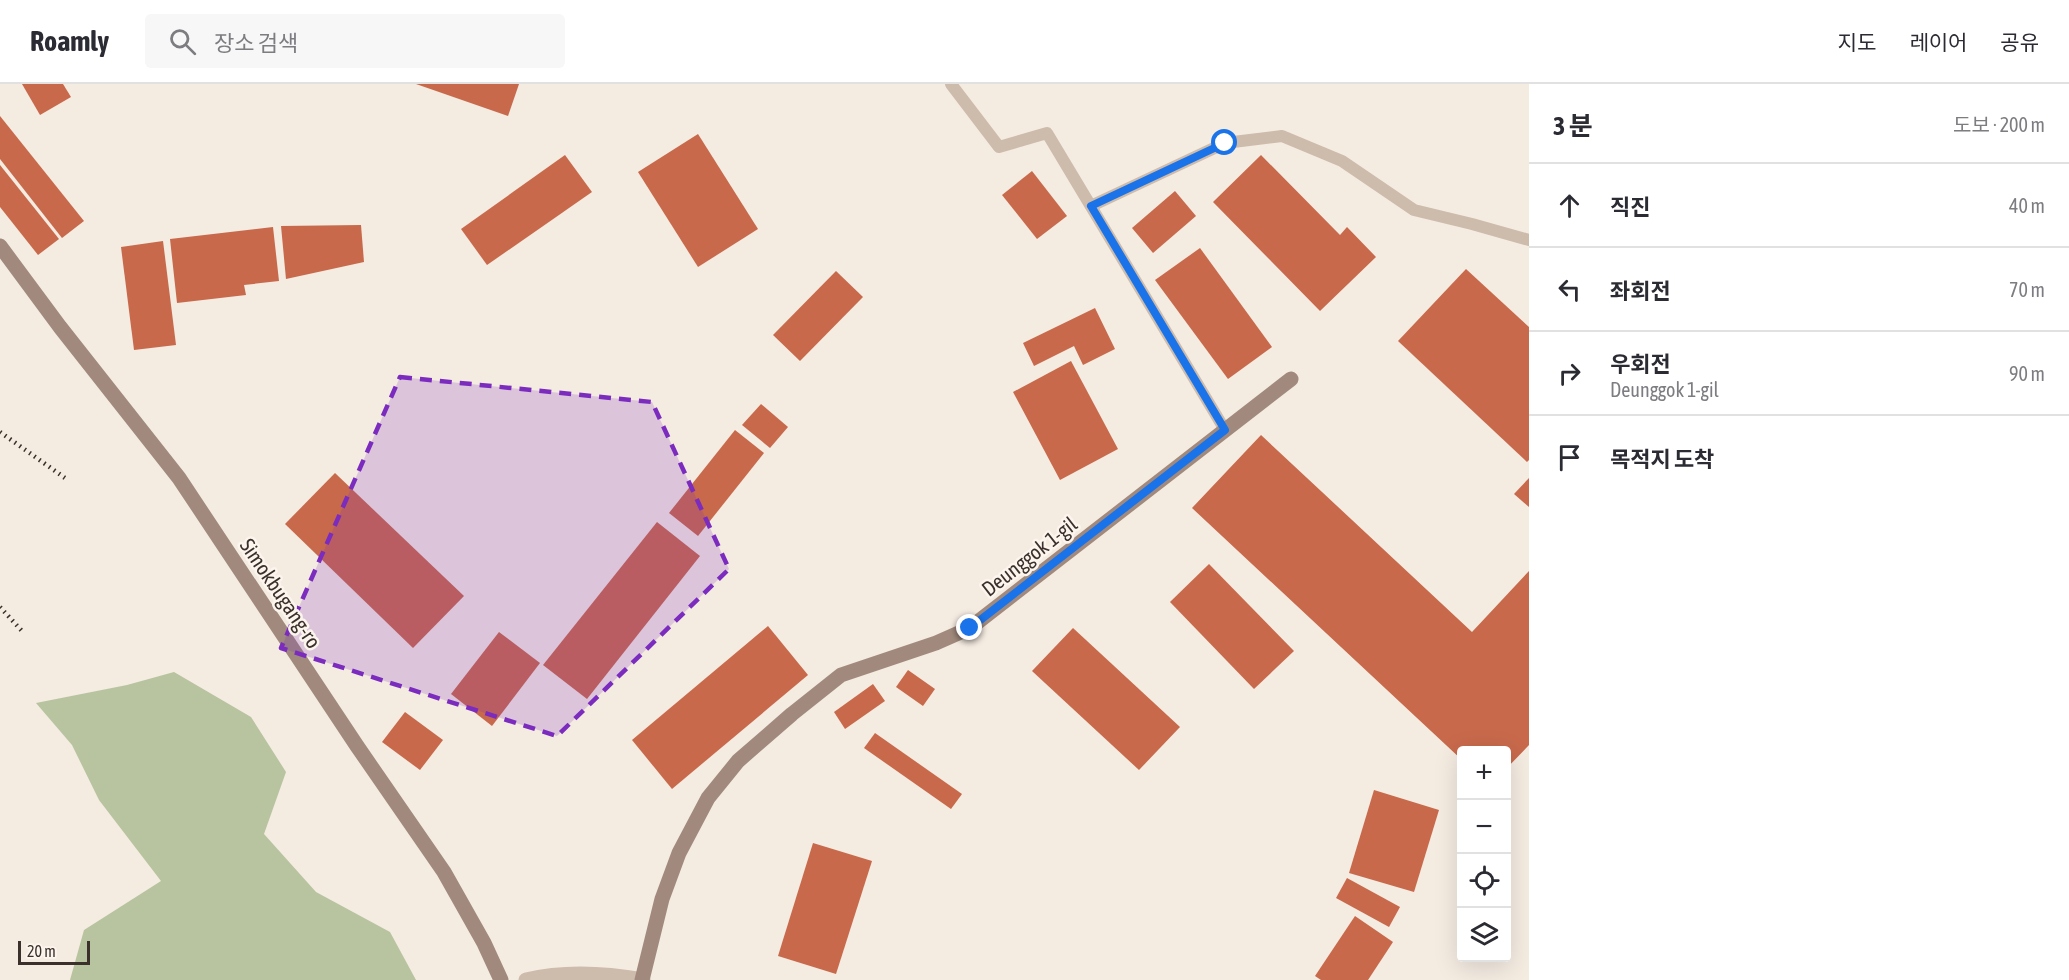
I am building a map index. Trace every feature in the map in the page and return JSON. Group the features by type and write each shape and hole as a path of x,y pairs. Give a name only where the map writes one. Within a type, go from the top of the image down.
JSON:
{"street":[{"name":"Simokbugang-ro","path":"0,246 60,327 179,478 357,746 444,872 484,943 501,980"},
{"name":"Deunggok 1-gil","path":"526,980 561,974 600,974 642,980 662,898 679,853 708,798 738,761 841,675 936,643 970,628 1291,379"}],"lane":[{"path":"951,84 999,147 1047,133 1225,430"},
{"path":"1091,206 1225,143 1282,136 1342,161 1414,210 1529,240"}],"highlighted area":[{"path":"400,377 652,402 729,569 557,736 281,648"}],"green space":[{"path":"174,672 251,717 286,772 264,834 316,892 390,932 416,980 70,980 84,930 161,881 99,800 72,745 36,703 127,685"}],"building":[{"path":"22,84 63,84 71,97 40,115"},
{"path":"416,84 519,84 508,116"},
{"path":"0,116 84,221 62,238 0,159"},
{"path":"698,134 758,229 698,267 638,172"},
{"path":"565,155 592,192 487,265 461,229"},
{"path":"1261,155 1340,235 1347,227 1376,257 1320,311 1213,202"},
{"path":"0,165 59,239 38,255 0,207"},
{"path":"1032,171 1067,216 1037,239 1002,195"},
{"path":"1175,191 1196,216 1153,253 1132,228"},
{"path":"361,225 364,262 286,279 281,226"},
{"path":"273,227 279,281 244,285 246,295 177,303 170,239"},
{"path":"163,241 176,345 134,350 121,247"},
{"path":"1200,248 1272,347 1228,379 1155,280"},
{"path":"1466,269 1529,327 1529,460 1527,462 1398,341"},
{"path":"836,271 863,297 800,361 773,335"},
{"path":"1095,308 1115,349 1083,365 1074,346 1034,366 1023,343"},
{"path":"1071,361 1118,449 1060,480 1013,392"},
{"path":"761,404 788,427 770,448 742,425"},
{"path":"735,430 764,453 698,536 669,513"},
{"path":"1261,435 1472,632 1529,571 1529,745 1511,764 1511,746 1457,746 1457,755 1192,508"},
{"path":"335,473 464,596 413,648 285,524"},
{"path":"1529,478 1529,507 1514,494"},
{"path":"657,522 700,556 587,699 543,665"},
{"path":"1209,564 1294,651 1254,689 1170,602"},
{"path":"768,626 808,675 672,789 632,740"},
{"path":"1073,628 1180,727 1139,770 1032,671"},
{"path":"499,632 540,663 492,726 451,694"},
{"path":"908,670 935,689 923,706 896,687"},
{"path":"873,684 885,701 845,729 834,712"},
{"path":"405,712 443,740 420,770 382,742"},
{"path":"875,733 962,794 951,809 864,748"},
{"path":"1374,790 1439,810 1414,892 1349,873"},
{"path":"813,843 872,861 836,974 778,956"},
{"path":"1347,878 1400,907 1389,927 1336,898"},
{"path":"1355,916 1393,942 1368,980 1321,980 1315,976"}],"railway":[{"path":"0,432 65,478"},
{"path":"0,607 22,631"}],"route":[{"path":"970,628 1225,430 1091,206 1225,143"}]}
